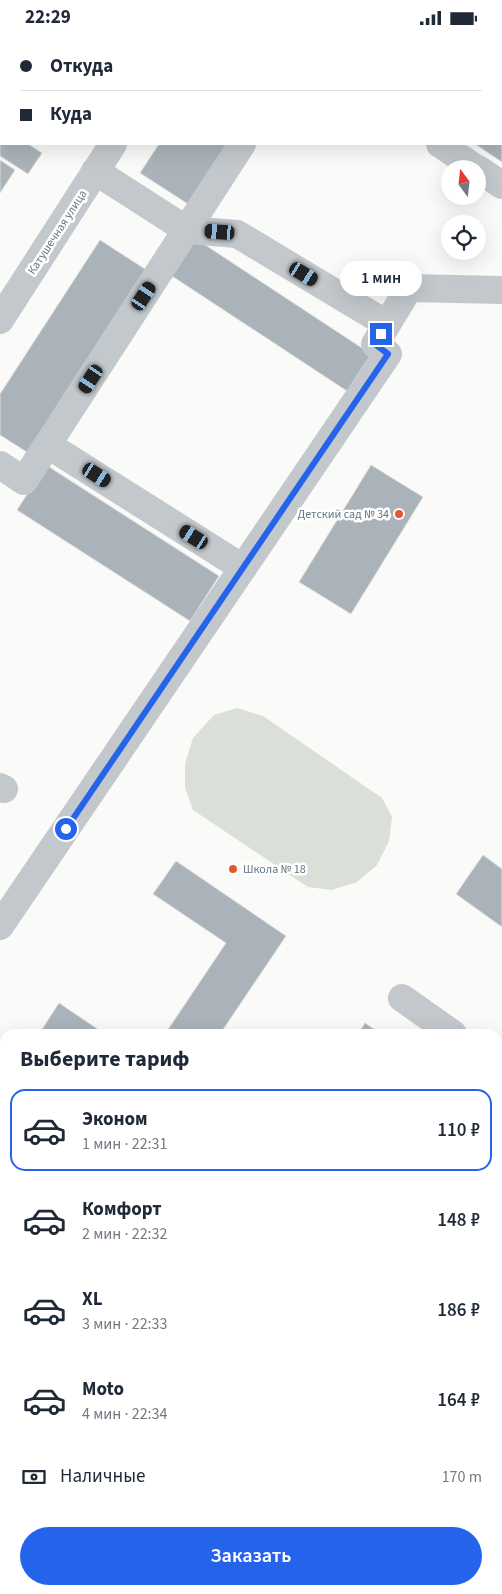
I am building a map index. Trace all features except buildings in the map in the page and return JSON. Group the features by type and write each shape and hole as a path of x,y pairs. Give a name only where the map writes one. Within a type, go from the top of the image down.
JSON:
{"street":[{"name":"Катушечная улица","path":"0,320 112,145"},
{"path":"0,465 24,481 241,145"},
{"path":"441,145 464,160"},
{"path":"96,171 187,230 237,233 388,324"},
{"path":"486,175 502,185"},
{"path":"0,927 388,354 375,344 409,288 502,290"},
{"path":"48,445 243,568"},
{"path":"402,998 446,1029"}],"shaded area":[{"path":"237,708 263,716 382,798 392,817 389,841 377,865 357,882 332,890 308,887 193,810 185,787 185,764 193,738 214,715"}],"place":[{"name":"Детский сад № 34","path":"399,514"},
{"name":"Школа № 18","path":"233,869"}],"route":[{"path":"66,829 388,354 375,344 381,334"}]}
